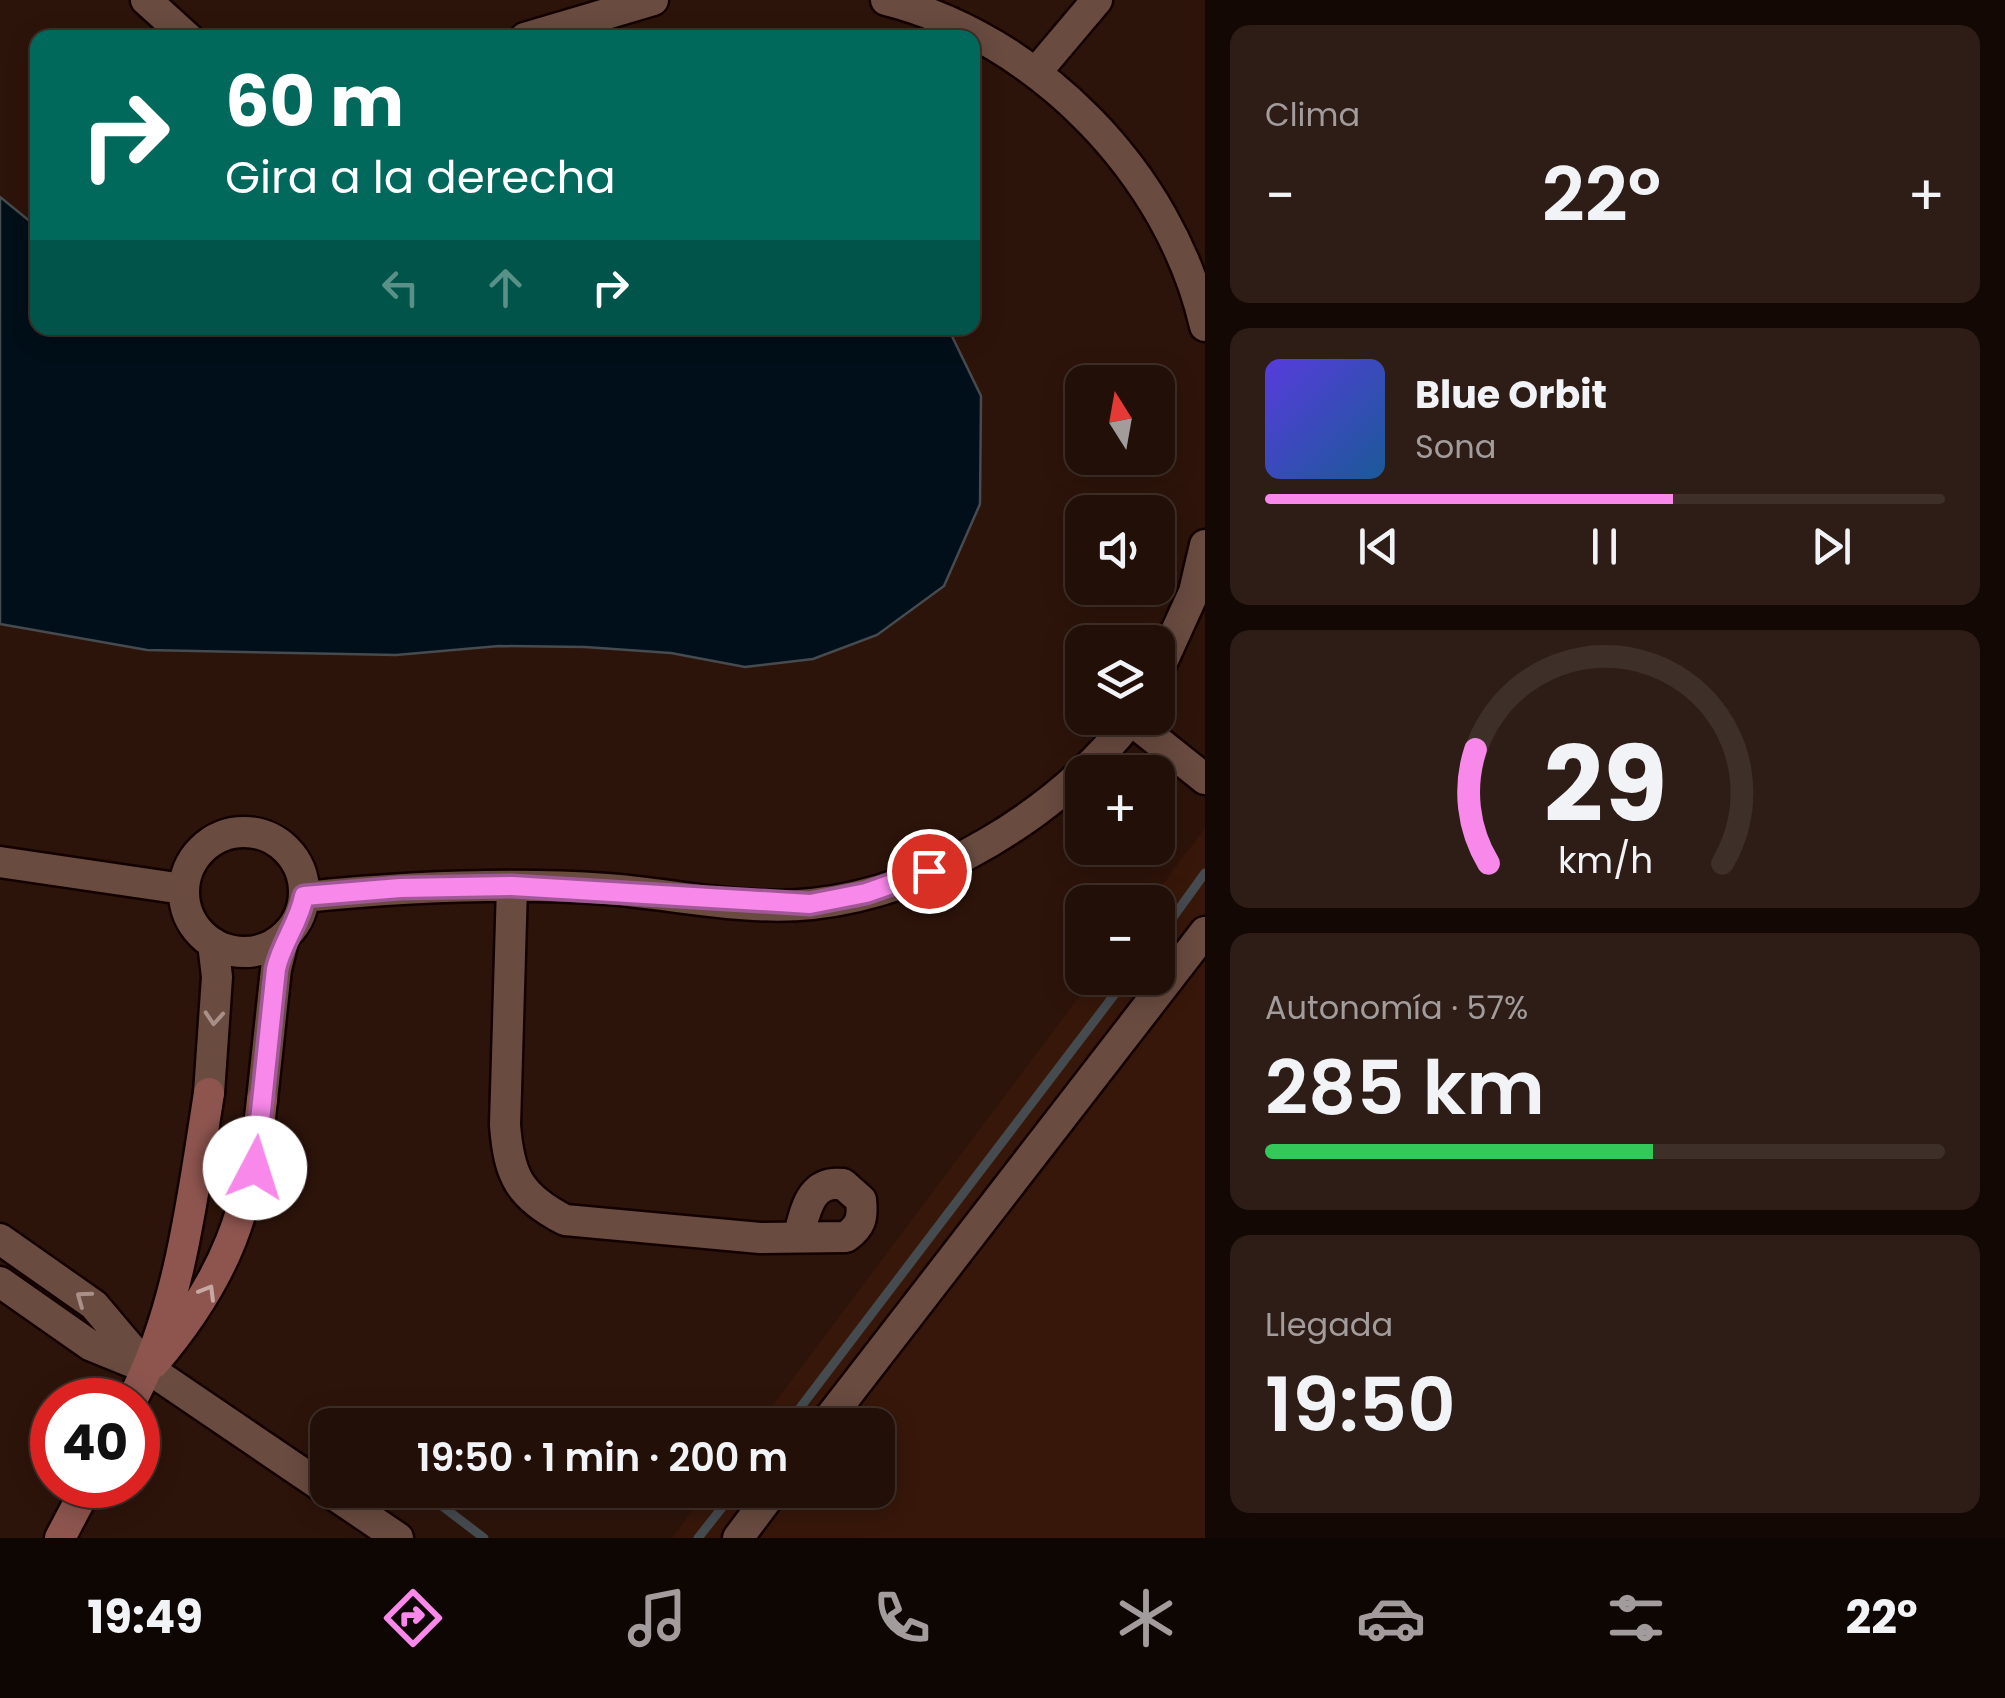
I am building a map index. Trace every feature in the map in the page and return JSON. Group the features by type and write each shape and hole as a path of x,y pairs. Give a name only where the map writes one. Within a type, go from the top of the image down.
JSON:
{"street":[{"path":"146,0 179,30"},
{"path":"552,30 653,0"},
{"path":"886,0 917,8 960,30"},
{"path":"1038,70 1097,0"},
{"path":"980,40 1038,70 1085,117 1163,218 1192,278 1205,326"},
{"path":"1175,634 1194,592 1205,545"},
{"path":"304,896 400,888 512,886 810,904 866,893 929,871 1039,809 1115,735"},
{"path":"1151,735 1205,779"},
{"path":"144,1378 190,1321 227,1257 255,1168 276,969 284,937 301,912 304,896 296,860 266,836 248,832 211,841 187,870 183,889 191,920 213,943 249,952 284,937"},
{"path":"0,862 183,889"},
{"path":"512,886 505,1125 508,1160 521,1188 537,1205 565,1220 626,1228 798,1238"},
{"path":"837,1408 1205,932"},
{"path":"149,1369 184,1232 209,1093 217,977 213,943"},
{"path":"0,1239 94,1305 149,1369"},
{"path":"0,1282 90,1345 149,1369 398,1538"},
{"path":"60,1538 76,1508"},
{"path":"738,1538 760,1508"}],"shaded area":[{"path":"0,197 30,221 30,335 951,335 981,396 980,504 944,586 877,635 813,659 745,667 671,653 585,647 499,646 396,655 147,650 0,624"},
{"path":"1205,828 1205,1538 672,1538 694,1508 895,1508 895,1408 771,1408 1080,995 1175,995 1175,885 1162,885"}],"waterway":[{"path":"1175,914 1205,873"},
{"path":"800,1408 1114,995"},
{"path":"445,1508 484,1538"},
{"path":"698,1538 722,1508"}],"route":[{"path":"255,1168 276,969 284,937 301,912 304,896 400,888 512,886 810,904 866,893 929,871"}]}
